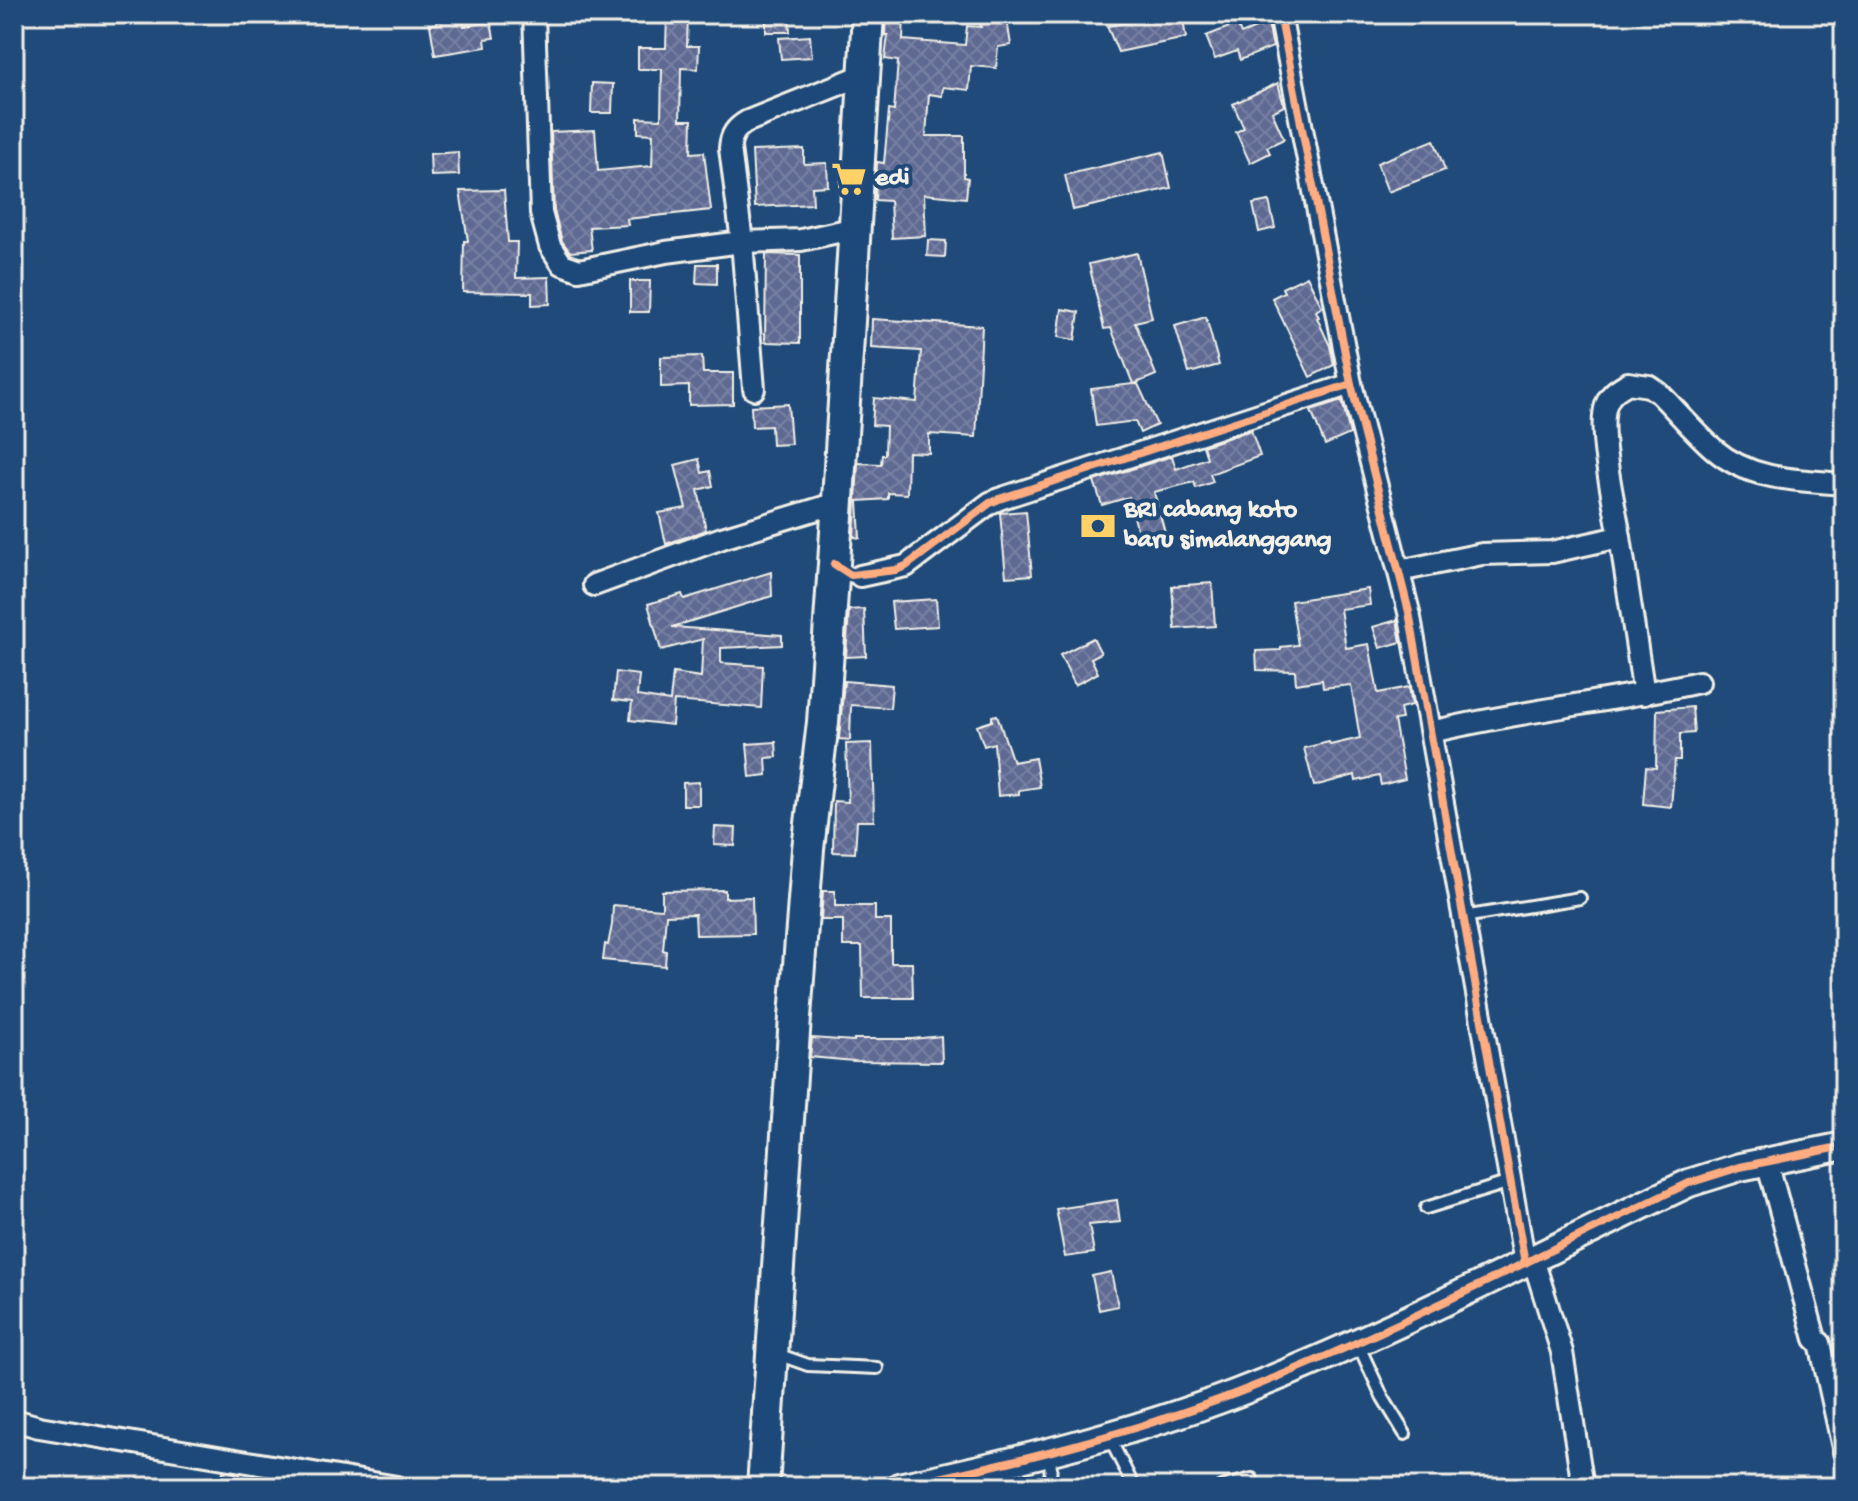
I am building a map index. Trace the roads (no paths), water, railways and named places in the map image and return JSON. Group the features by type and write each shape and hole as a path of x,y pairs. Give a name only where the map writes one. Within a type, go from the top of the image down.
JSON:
{"main road":[{"path":"763,1487 808,849 823,722 848,572 837,503 868,14"}],"street":[{"path":"534,14 541,213 550,246 562,264 579,270 666,252 742,242 801,240 856,228"},
{"path":"1280,14 1351,384 1409,612 1510,1182 1529,1261 1562,1352 1583,1487"},
{"path":"754,389 742,242 730,148 735,130 748,121 863,75"},
{"path":"1644,694 1603,424 1611,395 1628,383 1638,383 1659,393 1717,453 1735,463 1770,477 1844,484"},
{"path":"848,572 906,566 999,499 1351,384"},
{"path":"594,585 722,538 837,503"},
{"path":"1399,571 1482,554 1552,552 1620,537"},
{"path":"1431,732 1491,718 1644,694 1699,682"},
{"path":"899,1487 1109,1437 1237,1393 1357,1342 1689,1183 1767,1161 1844,1146"},
{"path":"1767,1161 1815,1339 1820,1343 1844,1452"},
{"path":"14,1420 39,1427 397,1487"}],"lane":[{"path":"1463,917 1580,898"},
{"path":"1426,1208 1510,1182"},
{"path":"1357,1342 1382,1396 1405,1434"},
{"path":"771,1353 808,1365 877,1368"},
{"path":"1109,1437 1134,1487"},
{"path":"1050,1487 1051,1453"},
{"path":"1221,1487 1252,1479"}],"place":[{"name":"edi","path":"849,179"},
{"name":"BRI cabang koto baru simalanggang","path":"1098,526"}]}
